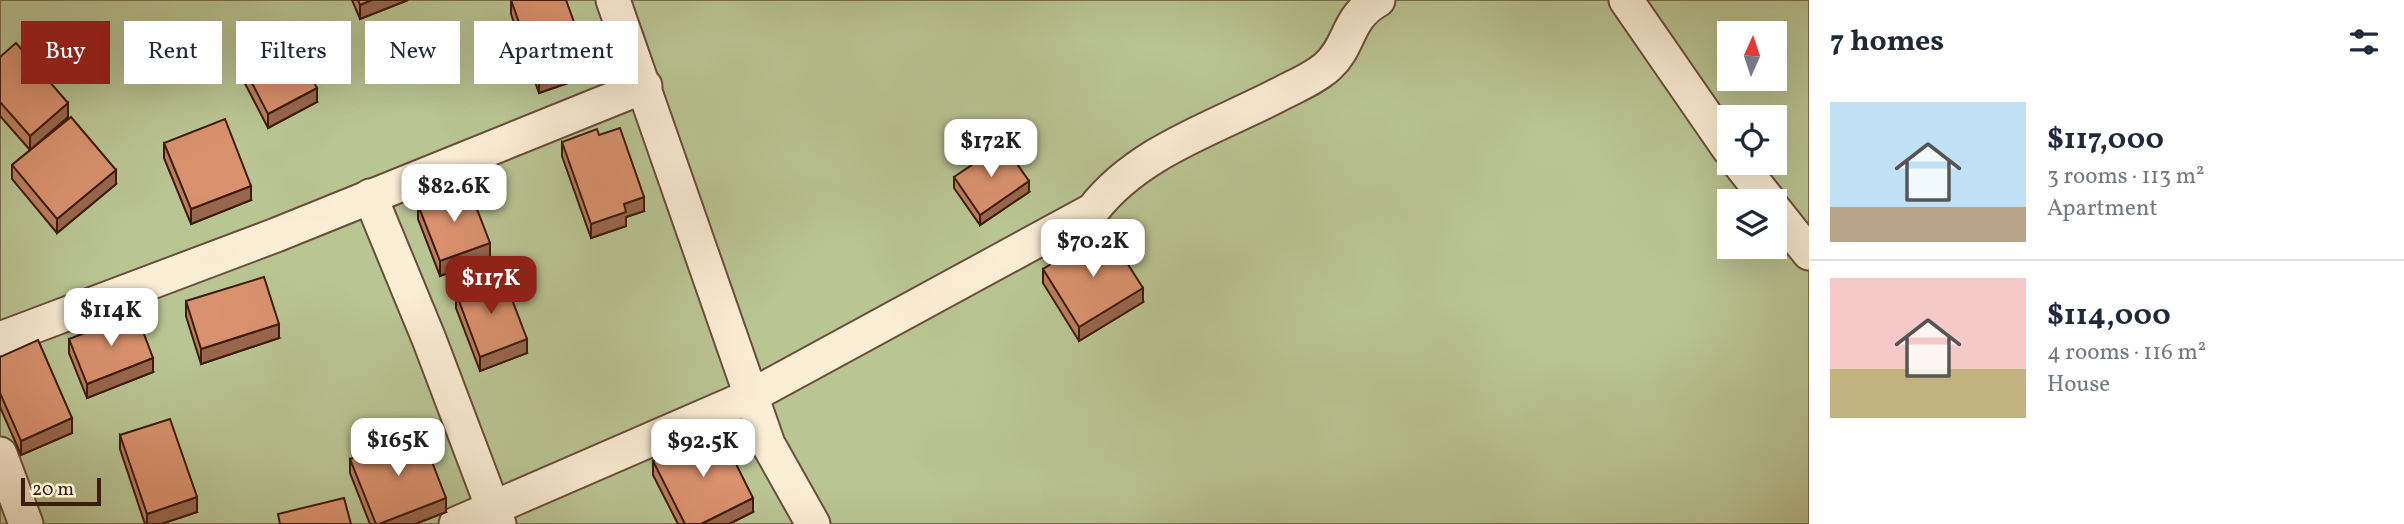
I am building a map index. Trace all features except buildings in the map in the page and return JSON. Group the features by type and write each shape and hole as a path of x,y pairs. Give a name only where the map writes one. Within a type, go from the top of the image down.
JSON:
{"street":[{"path":"613,0 768,444 813,524"},
{"path":"456,524 495,516 751,396 1093,210 1119,183 1210,125 1261,104 1318,73 1336,57 1357,15 1378,0"},
{"path":"1626,0 1717,132"},
{"path":"0,339 645,86"},
{"path":"1748,175 1760,189"},
{"path":"370,196 495,516"},
{"path":"1787,225 1809,253"},
{"path":"0,454 26,524"}],"green space":[{"path":"0,0 1809,0 1809,524 0,524"}]}
